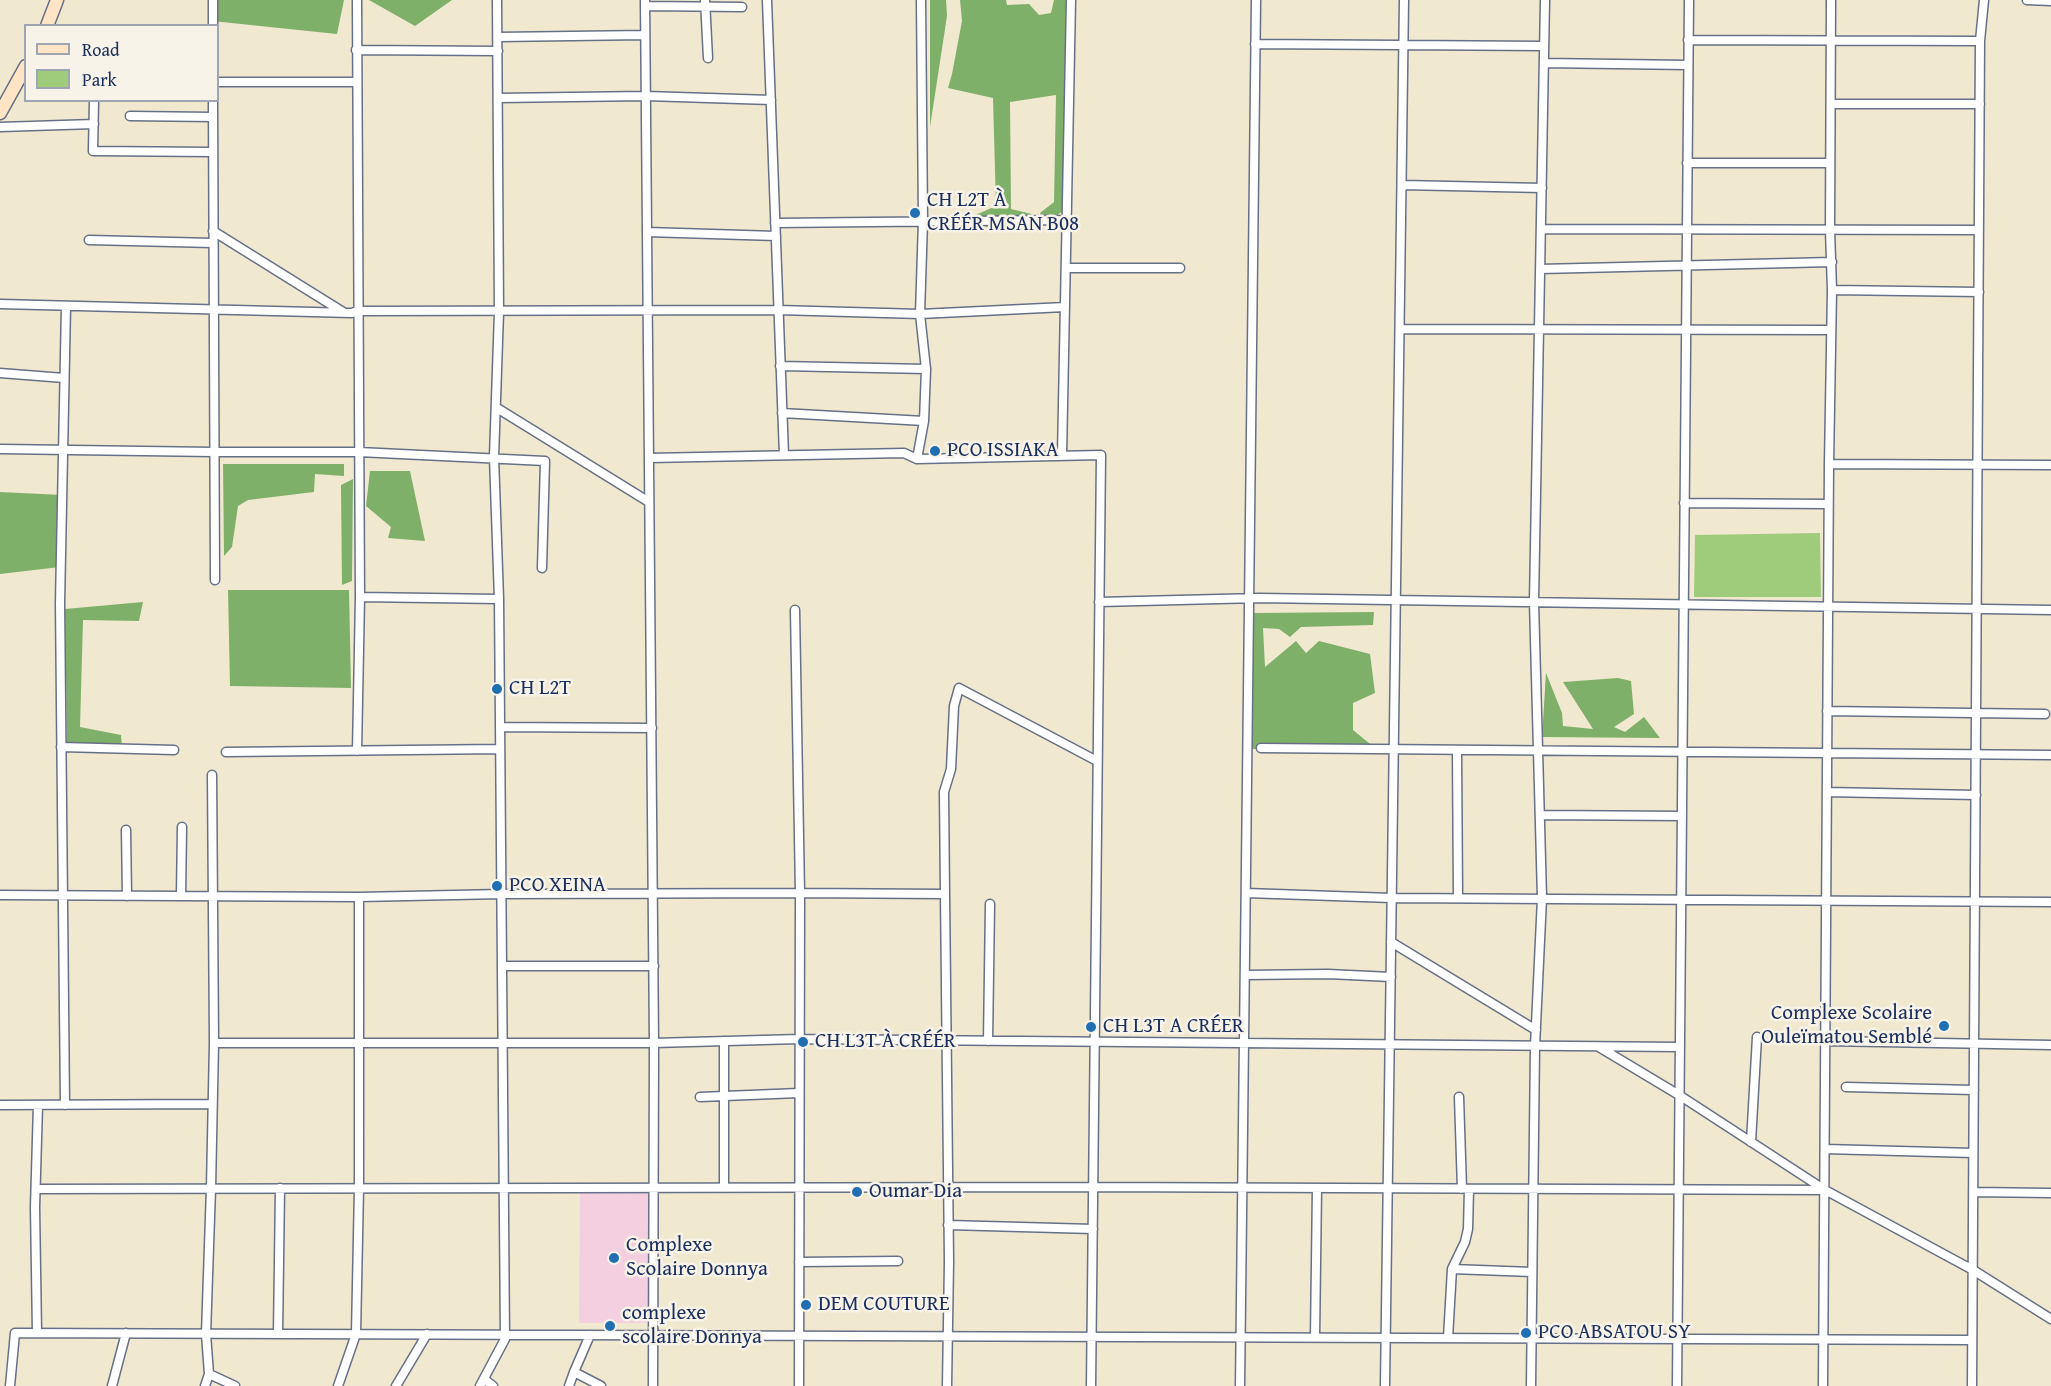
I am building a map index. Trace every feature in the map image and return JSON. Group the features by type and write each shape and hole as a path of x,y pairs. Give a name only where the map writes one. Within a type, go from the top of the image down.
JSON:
{"main road":[{"path":"48,24 57,0"},
{"path":"0,114 24,70"}],"street":[{"path":"213,0 213,24"},
{"path":"357,0 360,597 357,752"},
{"path":"493,1386 482,1383 505,1339 499,599 494,458 499,312 497,0"},
{"path":"767,0 784,455"},
{"path":"917,459 924,421 926,369 920,314 921,0"},
{"path":"1062,455 1071,0 1076,0"},
{"path":"1240,1386 1256,0"},
{"path":"1385,1386 1404,0"},
{"path":"1531,1386 1535,1046 1542,898 1534,602 1545,0"},
{"path":"1677,1386 1689,0"},
{"path":"1823,1386 1828,464 1832,290 1831,0"},
{"path":"1972,1386 1980,41 1984,0"},
{"path":"2027,0 2051,1"},
{"path":"653,1386 654,966 645,3 705,3 742,6"},
{"path":"705,3 708,58"},
{"path":"498,37 645,35"},
{"path":"1688,40 1980,41"},
{"path":"1255,44 1544,46"},
{"path":"356,50 498,51"},
{"path":"1544,63 1688,65"},
{"path":"219,82 357,82"},
{"path":"498,98 646,96 771,100"},
{"path":"94,102 93,151 213,152"},
{"path":"213,102 215,580"},
{"path":"1830,104 1980,104"},
{"path":"130,116 213,117"},
{"path":"0,127 94,124"},
{"path":"1687,163 1830,163"},
{"path":"1402,184 1542,188"},
{"path":"775,223 1066,220"},
{"path":"1541,229 1979,230"},
{"path":"213,231 345,313"},
{"path":"647,232 776,236"},
{"path":"89,240 213,243"},
{"path":"1540,270 1832,262"},
{"path":"1065,268 1180,268"},
{"path":"1832,290 1979,292"},
{"path":"0,304 345,313 357,311 778,310 920,314 1065,306"},
{"path":"65,1105 60,603 66,306"},
{"path":"1400,329 1830,330"},
{"path":"780,366 926,369"},
{"path":"0,373 64,378"},
{"path":"497,408 649,502"},
{"path":"782,413 924,421"},
{"path":"0,449 359,452 545,461 542,568"},
{"path":"649,458 904,453 917,459 1101,454 1091,1386"},
{"path":"1828,464 2051,465"},
{"path":"1684,503 1828,504"},
{"path":"360,597 499,599"},
{"path":"1100,602 1249,598 2051,610"},
{"path":"795,610 800,893 799,1386"},
{"path":"947,1386 948,1187 944,792 951,769 954,706 959,688 1097,761"},
{"path":"1827,711 2045,714"},
{"path":"500,727 651,728"},
{"path":"61,747 174,750"},
{"path":"226,752 357,752 500,748"},
{"path":"1261,748 2051,756"},
{"path":"1457,750 1458,898"},
{"path":"205,1386 209,1374 206,1334 212,1188 214,1043 211,896 212,776"},
{"path":"1827,792 1976,795"},
{"path":"1540,815 1682,816"},
{"path":"181,896 182,827"},
{"path":"126,830 127,896"},
{"path":"1246,893 1458,898 2051,902"},
{"path":"0,896 945,894"},
{"path":"338,1386 356,1334 359,1188 359,897"},
{"path":"987,1041 990,904"},
{"path":"1391,942 1536,1030"},
{"path":"502,966 654,966"},
{"path":"1245,975 1328,974 1391,977"},
{"path":"1751,1142 1757,1037"},
{"path":"214,1043 654,1043 799,1039 1680,1047"},
{"path":"724,1041 724,1188"},
{"path":"1825,1041 2051,1045"},
{"path":"1599,1046 1679,1095 1824,1190 1972,1270 2051,1318"},
{"path":"1846,1087 1974,1090"},
{"path":"700,1097 799,1093"},
{"path":"1448,1338 1452,1269 1466,1242 1468,1229 1459,1096"},
{"path":"0,1105 213,1104"},
{"path":"37,1333 38,1105"},
{"path":"1825,1149 1973,1153"},
{"path":"36,1189 1093,1187 1824,1190"},
{"path":"278,1334 280,1188"},
{"path":"1315,1337 1317,1188"},
{"path":"1973,1192 2051,1193"},
{"path":"948,1225 1093,1229"},
{"path":"799,1262 898,1261"},
{"path":"1452,1269 1532,1272"},
{"path":"10,1386 15,1333 1972,1340"},
{"path":"112,1386 126,1333"},
{"path":"396,1386 427,1334"},
{"path":"569,1386 590,1335"},
{"path":"574,1372 601,1386"},
{"path":"209,1374 235,1386"}],"shaded area":[{"name":"Complexe Scolaire Donnya","path":"580,1193 649,1193 649,1323 579,1323"}],"green space":[{"path":"211,0 344,0 337,34 212,21"},
{"path":"369,0 452,0 415,26"},
{"path":"930,0 946,0 947,16 930,127"},
{"path":"960,0 1006,0 1007,5 1029,4 1039,15 1051,13 1054,0 1073,0 1064,210 1045,225 1040,213 1054,202 1056,95 1010,102 1011,209 1032,214 1032,223 980,227 971,217 996,206 993,98 948,88 962,21"},
{"path":"223,464 344,464 344,476 315,474 314,492 248,500 238,506 232,547 224,556"},
{"path":"370,471 410,471 425,541 388,538 391,527 366,506"},
{"path":"353,479 352,581 342,585 341,485"},
{"path":"0,492 62,495 60,567 0,574"},
{"path":"1820,533 1821,597 1694,597 1695,535"},
{"path":"228,590 349,590 351,688 230,686"},
{"path":"143,602 139,621 83,620 80,727 121,735 122,747 67,742 65,609"},
{"path":"1374,612 1373,625 1301,627 1290,637 1279,629 1263,628 1265,667 1296,641 1306,653 1319,641 1370,654 1375,693 1353,703 1353,730 1375,748 1251,749 1253,613"},
{"path":"1546,673 1562,713 1563,726 1593,729 1563,682 1618,678 1631,681 1634,714 1614,727 1625,732 1644,717 1660,738 1542,737"}],"place":[{"name":"CH L2T À CRÉÉR MSAN B08","path":"915,213"},
{"name":"PCO ISSIAKA","path":"935,451"},
{"name":"CH L2T","path":"497,689"},
{"name":"PCO XEINA","path":"497,886"},
{"name":"Complexe Scolaire Ouleïmatou Semblé","path":"1944,1026"},
{"name":"CH L3T A CRÉER","path":"1091,1027"},
{"name":"CH L3T À CRÉÉR","path":"803,1042"},
{"name":"Oumar Dia","path":"857,1192"},
{"name":"Complexe Scolaire Donnya","path":"614,1258"},
{"name":"DEM COUTURE","path":"806,1305"},
{"name":"complexe scolaire Donnya","path":"610,1326"},
{"name":"PCO ABSATOU SY","path":"1526,1333"}]}
